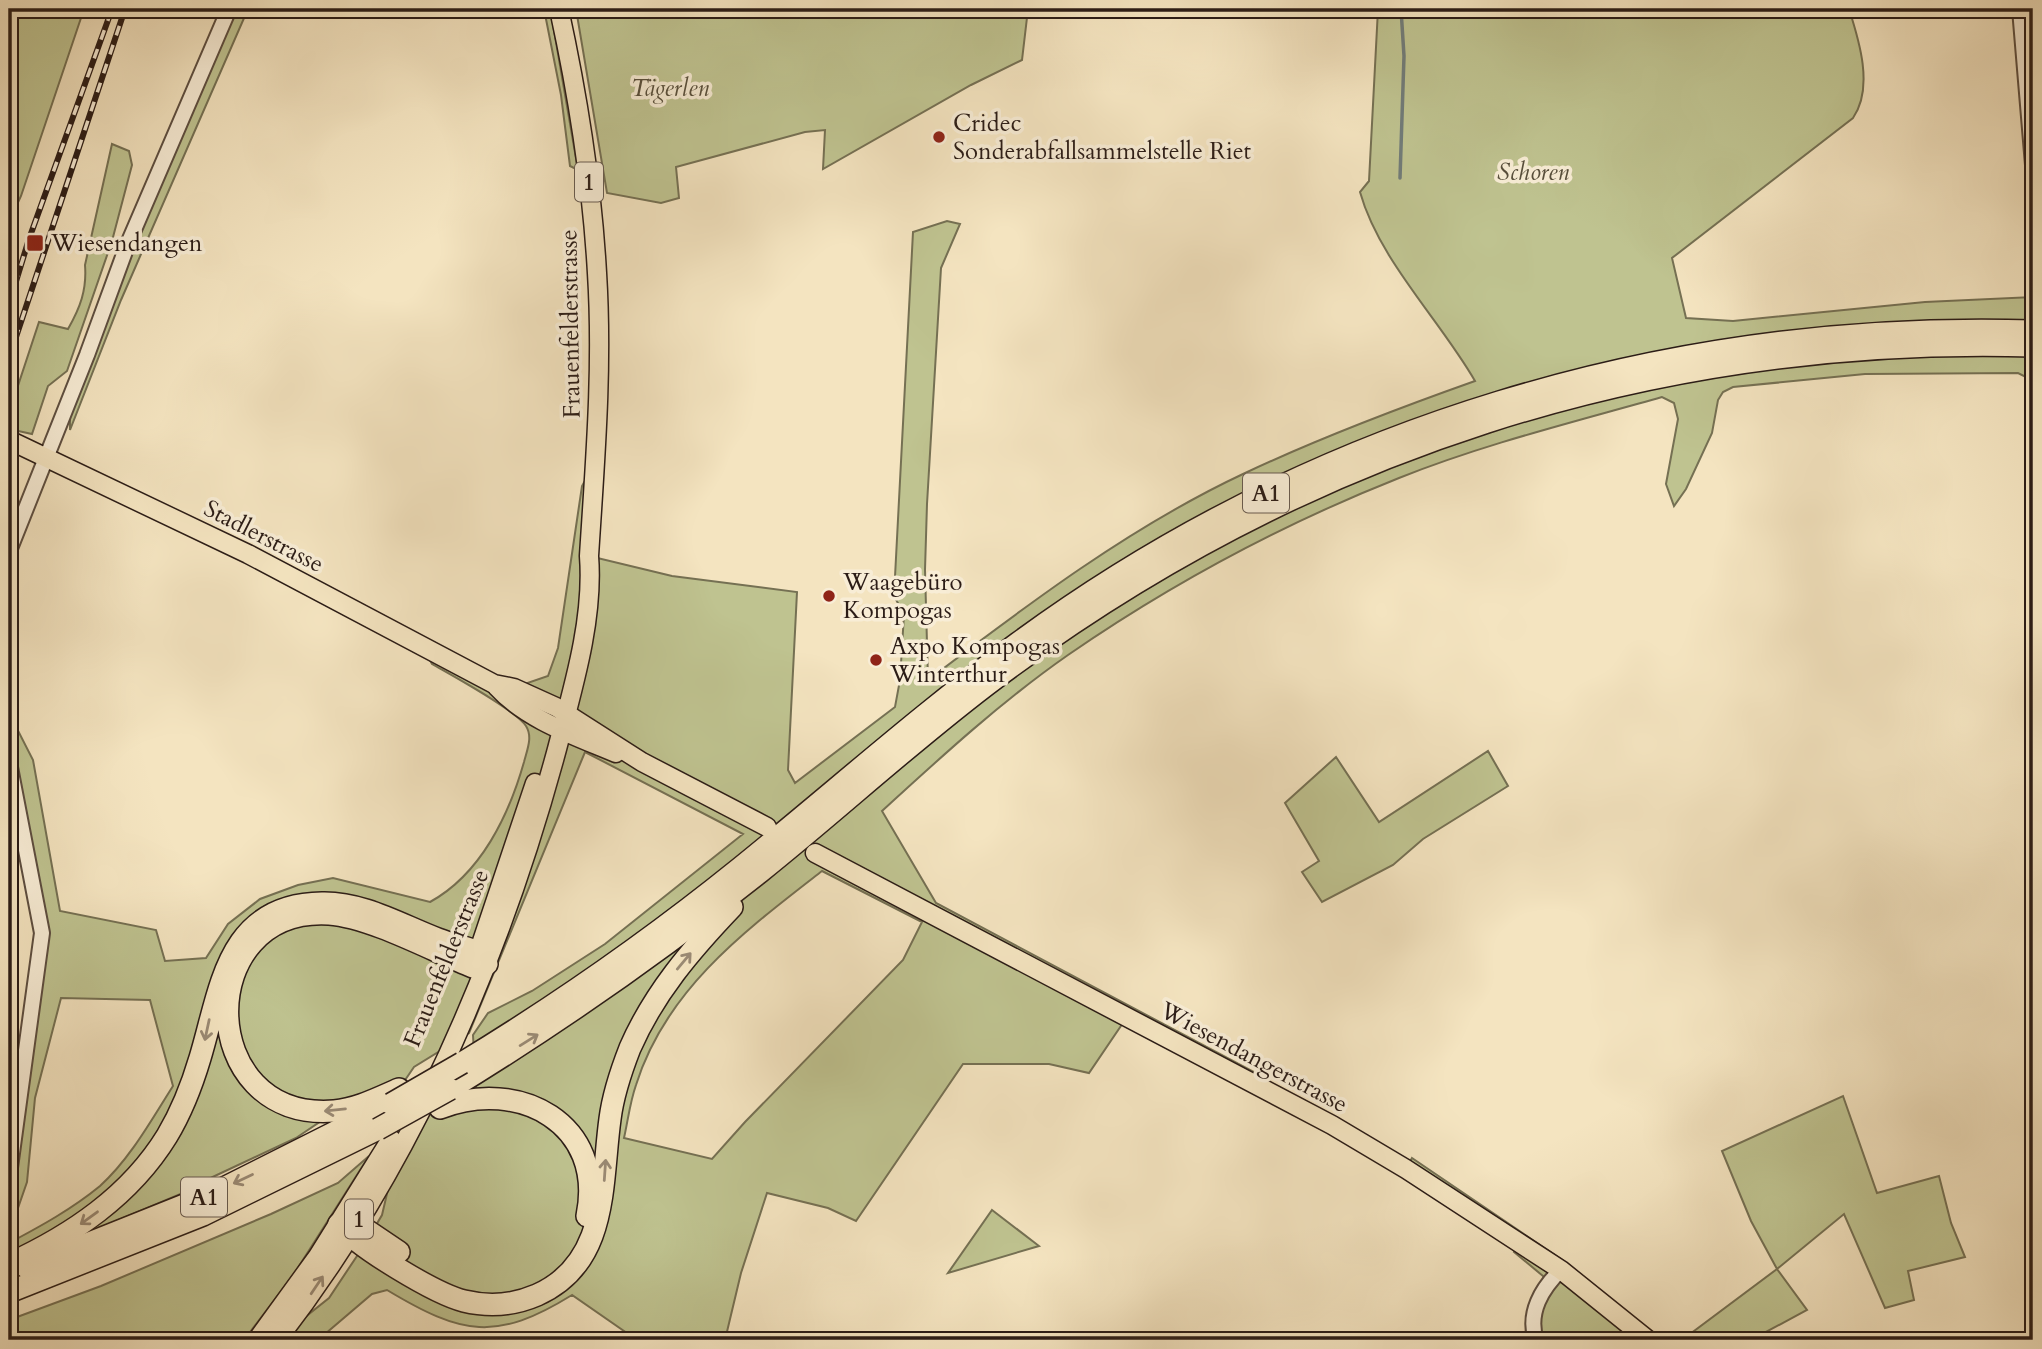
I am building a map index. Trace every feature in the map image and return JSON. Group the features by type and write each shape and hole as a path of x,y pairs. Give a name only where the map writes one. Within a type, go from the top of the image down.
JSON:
{"highway":[{"name":"A1","path":"9,1275 112,1236 223,1189 462,1063 600,974 686,911 939,703 1041,626 1165,547 1287,482 1379,443 1468,411 1561,383 1657,361 1752,345 1840,335 1948,330 2033,338"},
{"name":"A1","path":"9,1292 174,1227 374,1136 445,1098 612,984 786,851 993,680 1093,609 1237,524 1370,463 1445,435 1546,403 1700,368 1788,355 2033,338"},
{"path":"348,1228 440,1292 474,1303 499,1304 528,1298 548,1289 567,1274 585,1251 598,1222 615,1092 641,1023 680,965 786,851"},
{"path":"9,1264 68,1233 106,1206 134,1179 159,1147 192,1084 224,968 241,941 265,920 301,905 343,904 480,961"},
{"path":"395,1097 353,1107 318,1111 283,1102 256,1083 240,1062 227,1027 227,995 242,958 259,939 282,923 305,916 330,914 480,961"},
{"path":"348,1228 459,1287 481,1293 507,1292 529,1285 554,1270 569,1254 584,1227 589,1193 580,1152 562,1126 538,1108 506,1097 445,1098"}],"main road":[{"name":"Frauenfelderstrasse","path":"277,1340 430,1091 480,961 515,892 559,718 579,577 589,556 599,399 597,274 579,110 559,9"},
{"name":"Stadlerstrasse","path":"9,440 248,554 494,684 513,688 559,718"},
{"path":"559,718 629,759 642,762 767,827"},
{"name":"Wiesendangerstrasse","path":"815,853 1332,1125 1406,1169 1561,1270 1648,1340"},
{"name":"Frauenfelderstrasse","path":"257,1340 348,1228"}],"street":[{"path":"9,551 48,457 127,246 229,9"},
{"path":"2020,9 2033,165"},
{"path":"9,762 42,933 9,1175"},
{"path":"1535,1340 1533,1311 1549,1281 1561,1270"}],"green space":[{"path":"9,9 84,9 21,196 9,222"},
{"path":"229,9 248,9 121,300 70,430 70,397"},
{"path":"544,9 550,9 551,13 578,170 570,166 561,95"},
{"name":"Tägerlen","path":"576,9 1028,9 1022,60 971,85 823,169 825,130 805,132 676,167 679,198 661,203 607,193"},
{"name":"Schoren","path":"1378,9 1849,9 1860,49 1864,79 1863,93 1853,118 1672,258 1686,318 1733,321 1925,302 2033,297 2033,386 2030,379 2018,373 1865,374 1733,387 1723,392 1718,400 1712,433 1686,489 1674,506 1666,484 1678,419 1674,403 1662,397 1529,434 1399,478 1270,535 1187,580 1068,655 973,730 882,811 936,903 1263,1077 1242,1076 1127,1017 1089,1073 1049,1064 963,1064 856,1221 828,1208 767,1193 741,1273 725,1340 637,1340 572,1295 522,1320 500,1326 458,1324 413,1305 387,1290 372,1294 318,1340 286,1340 299,1322 329,1298 363,1247 382,1215 389,1185 429,1113 476,1092 473,1035 488,1013 532,991 605,944 743,834 585,752 469,1033 414,1067 399,1089 318,1112 321,1121 296,1138 202,1182 202,1185 71,1240 155,1141 92,1209 9,1255 9,1243 67,1210 111,1175 140,1138 173,1086 150,1000 61,998 35,1098 27,1182 9,1234 9,1189 14,1172 48,932 9,730 9,713 33,760 60,911 156,930 165,961 206,958 228,924 260,899 298,885 333,878 430,902 464,876 490,841 518,782 529,739 528,730 520,719 432,664 429,658 513,688 548,676 558,648 582,486 595,463 589,556 672,576 797,592 788,770 795,783 895,707 900,680 904,614 894,596 913,232 947,221 960,224 941,268 927,504 925,570 928,680 1080,569 1201,495 1329,436 1475,381 1381,242 1360,192 1369,181","holes":["822,871 922,922 903,960 712,1159 624,1138 634,1091 649,1051 667,1019 688,991 738,939"]},
{"path":"112,144 129,151 132,165 112,241 67,371 48,386 32,434 9,429 9,413 39,322 68,329 79,306 84,291 85,265"},
{"path":"1488,751 1508,786 1423,839 1393,865 1322,902 1302,872 1319,861 1285,803 1336,757 1379,822"},
{"path":"1843,1096 1877,1193 1939,1176 1951,1223 1965,1257 1908,1271 1914,1300 1885,1308 1844,1214 1777,1269 1751,1221 1722,1151"},
{"path":"369,1156 294,1274 244,1340 9,1340 9,1320 101,1286 271,1214 338,1183"},
{"path":"1412,1158 1565,1262 1562,1271 1648,1340 1536,1340 1534,1336 1549,1281 1514,1252 1518,1244 1406,1169"},
{"path":"992,1210 1039,1246 948,1273"},
{"path":"1777,1269 1807,1310 1751,1340 1682,1340"}],"waterway":[{"path":"1400,178 1404,56 1401,9"}],"railway":[{"path":"9,304 29,239 112,9"},
{"path":"9,358 125,9"}],"place":[{"name":"Cridec Sonderabfallsammelstelle Riet","path":"939,137"},
{"name":"Wiesendangen","path":"35,243"},
{"name":"Waagebüro Kompogas","path":"829,596"},
{"name":"Axpo Kompogas Winterthur","path":"876,660"}]}
